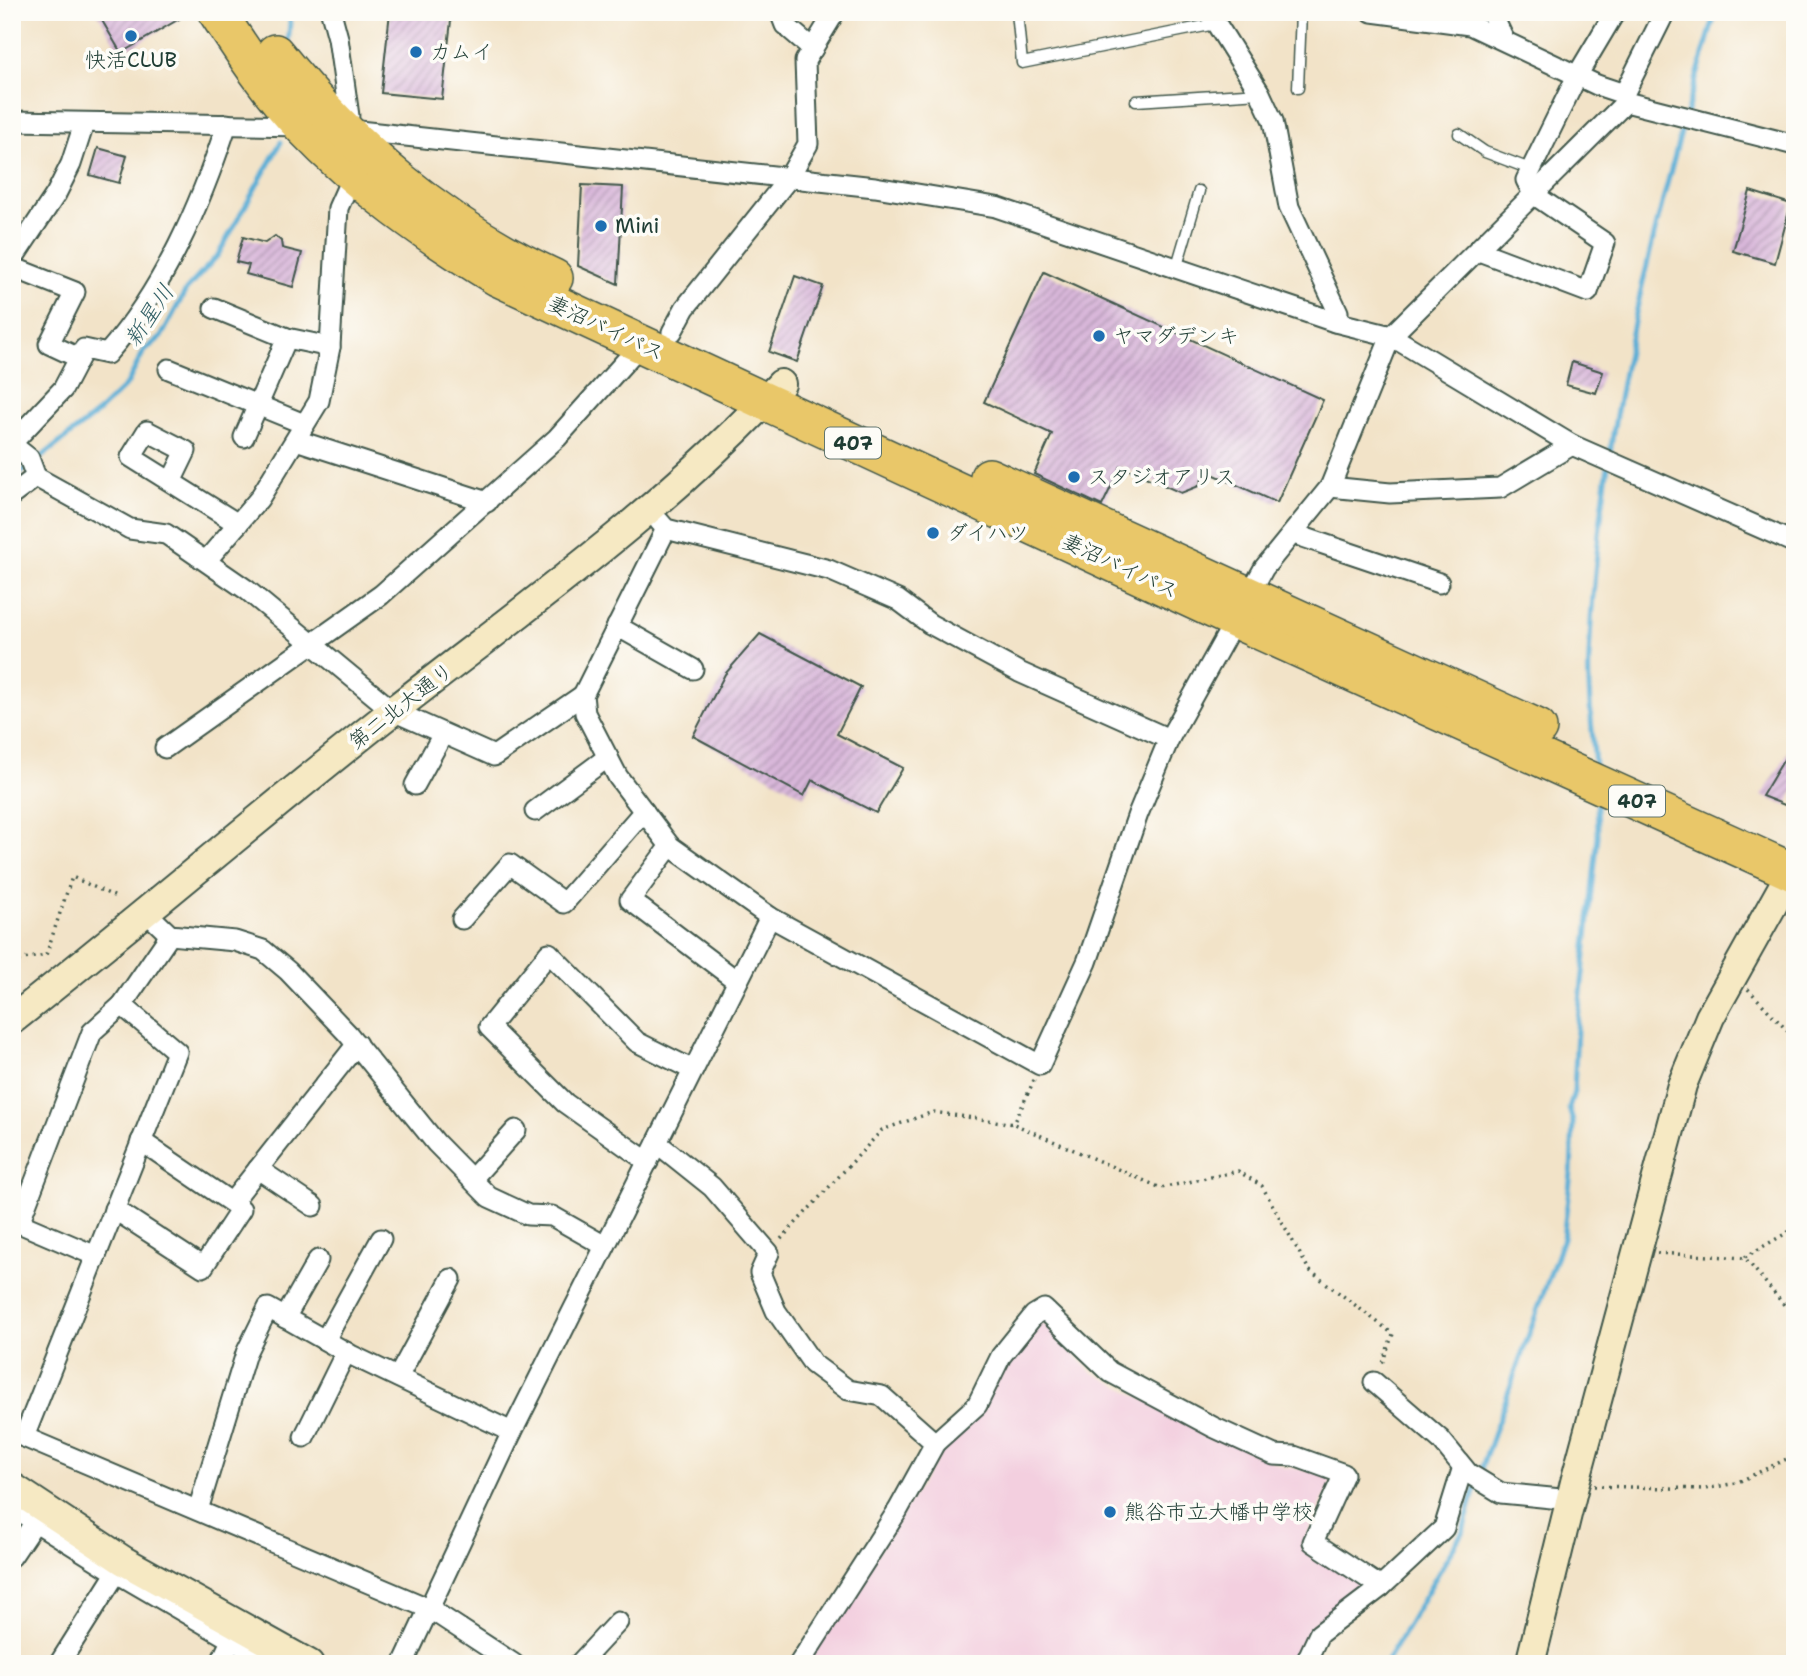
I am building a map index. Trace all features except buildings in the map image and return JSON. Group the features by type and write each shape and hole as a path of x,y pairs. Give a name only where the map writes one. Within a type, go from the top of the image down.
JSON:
{"highway":[{"name":"妻沼バイパス","path":"217,12 247,57 301,125 356,178 439,242 496,277 656,338 1567,755 1794,864"},
{"name":"妻沼バイパス","path":"246,12 295,78 341,129 387,170 475,234 656,338"}],"street":[{"path":"331,12 338,37 349,116 341,129"},
{"path":"780,12 785,25 813,48"},
{"path":"165,748 381,595 557,438 685,308 788,179 808,144 805,61 835,12"},
{"path":"1372,12 1470,24 1625,98 1673,114 1795,145"},
{"path":"1491,12 1504,39"},
{"path":"1479,250 1588,292 1605,243 1533,194 1526,180 1578,74 1615,12"},
{"path":"583,695 585,713 608,757 670,846 770,917 1040,1065 1087,962 1138,814 1169,738 1264,568 1330,487 1391,336 1479,250 1625,98 1665,12"},
{"path":"1212,18 1260,93 1273,121 1289,207 1338,312 1335,322"},
{"path":"12,121 301,125 875,187 996,206 1335,322 1391,336 1572,445 1795,543"},
{"path":"12,260 56,194 71,164 84,124"},
{"path":"227,124 205,190 138,318 107,354 84,349 63,389 14,440 15,447 34,470 130,529 166,534 247,590 393,711 494,756 583,695 666,529"},
{"path":"206,561 259,499 318,401 330,347 338,208 346,190 356,178"},
{"path":"12,267 75,292 49,344 79,358"},
{"path":"214,308 287,338 330,347"},
{"path":"244,437 287,338"},
{"path":"169,369 258,405 300,432 487,502"},
{"name":"第二北大通り","path":"12,1020 393,711 598,553 773,393"},
{"path":"1330,487 1390,494 1500,488 1572,445"},
{"path":"12,495 34,470"},
{"path":"172,482 238,524"},
{"path":"648,508 666,529 829,570 898,600 930,624 1019,672 1169,738"},
{"path":"1294,534 1439,583"},
{"path":"617,626 694,669"},
{"path":"415,785 443,734"},
{"path":"535,811 608,757"},
{"path":"463,919 510,864 564,903 644,811"},
{"path":"670,846 630,900 737,981"},
{"path":"1530,1664 1573,1491 1682,1085 1704,1028 1794,864"},
{"path":"147,913 170,935 235,941 262,950 288,971 357,1044 436,1143 489,1197 528,1215 552,1216 605,1246"},
{"path":"403,1664 512,1432 770,917"},
{"path":"96,1256 19,1223 92,1032 122,1005 170,935"},
{"path":"648,1161 565,1103 489,1027 549,953 637,1042 692,1070"},
{"path":"122,1005 177,1052 96,1256 18,1434 430,1609 514,1664"},
{"path":"232,1202 357,1044"},
{"path":"471,1179 516,1130"},
{"path":"114,1209 203,1267 242,1209 141,1141"},
{"path":"657,1143 712,1187 769,1253 760,1273 776,1311 813,1364 848,1390 883,1396 935,1443"},
{"path":"258,1169 313,1206"},
{"path":"325,1340 381,1239"},
{"path":"285,1318 318,1261"},
{"path":"398,1377 451,1279"},
{"path":"198,1510 246,1353 268,1308 346,1352 512,1432"},
{"path":"799,1664 898,1510 935,1443 978,1405 1001,1356 1034,1315 1044,1309 1110,1372 1213,1427 1274,1455 1294,1456 1343,1474 1313,1542 1381,1587"},
{"path":"304,1437 346,1352"},
{"path":"1374,1382 1441,1440 1465,1472 1501,1493 1573,1491"},
{"path":"1305,1664 1319,1634 1381,1587 1444,1528 1465,1472"},
{"path":"12,1487 39,1516"},
{"path":"12,1507 39,1516 235,1633 309,1664"},
{"path":"12,1556 39,1516"},
{"path":"59,1664 121,1567"},
{"path":"579,1664 618,1622"},
{"path":"220,1664 235,1633"},
{"path":"235,1633 273,1664"}],"lane":[{"path":"1017,12 1022,63 1212,18"},
{"path":"1298,88 1301,12"},
{"path":"1136,101 1260,93"},
{"path":"1459,134 1485,152 1530,170"},
{"path":"1176,269 1199,191"}],"path":[{"path":"12,961 46,955 72,877 118,898"},
{"path":"1733,973 1795,1039"},
{"path":"1014,1124 1040,1065"},
{"path":"769,1253 882,1130 933,1112 1014,1124 1160,1188 1238,1171 1262,1185 1309,1269 1393,1334 1374,1382"},
{"path":"1636,1252 1745,1258 1795,1228"},
{"path":"1745,1258 1795,1318"},
{"path":"1573,1491 1592,1486 1705,1489 1736,1483 1795,1455"}],"shaded area":[{"name":"熊谷市立大幡中学校","path":"1039,1323 1048,1326 1090,1371 1284,1467 1327,1473 1331,1482 1304,1542 1365,1584 1364,1593 1299,1664 806,1664 944,1449 975,1420 1013,1351"}],"waterway":[{"name":"新星川","path":"288,45 291,12"},
{"path":"1595,768 1589,698 1589,657 1604,493 1617,411 1650,251 1716,12"},
{"name":"新星川","path":"35,462 95,415 127,384 144,351 161,337 186,290 218,255 281,142"},
{"name":"新星川","path":"12,480 27,468"},
{"path":"1479,1475 1563,1238 1571,1173 1573,1122 1569,1108 1574,1092 1577,1029 1598,836 1597,799"},
{"path":"1385,1664 1463,1531 1476,1485"},
{"path":"1788,1664 1795,1642"}],"place":[{"name":"快活CLUB","path":"131,36"},
{"name":"カムイ","path":"416,52"},
{"name":"Mini","path":"601,226"},
{"name":"ヤマダデンキ","path":"1099,336"},
{"name":"スタジオアリス","path":"1074,477"},
{"name":"ダイハツ","path":"933,533"},
{"name":"熊谷市立大幡中学校","path":"1110,1512"}]}
